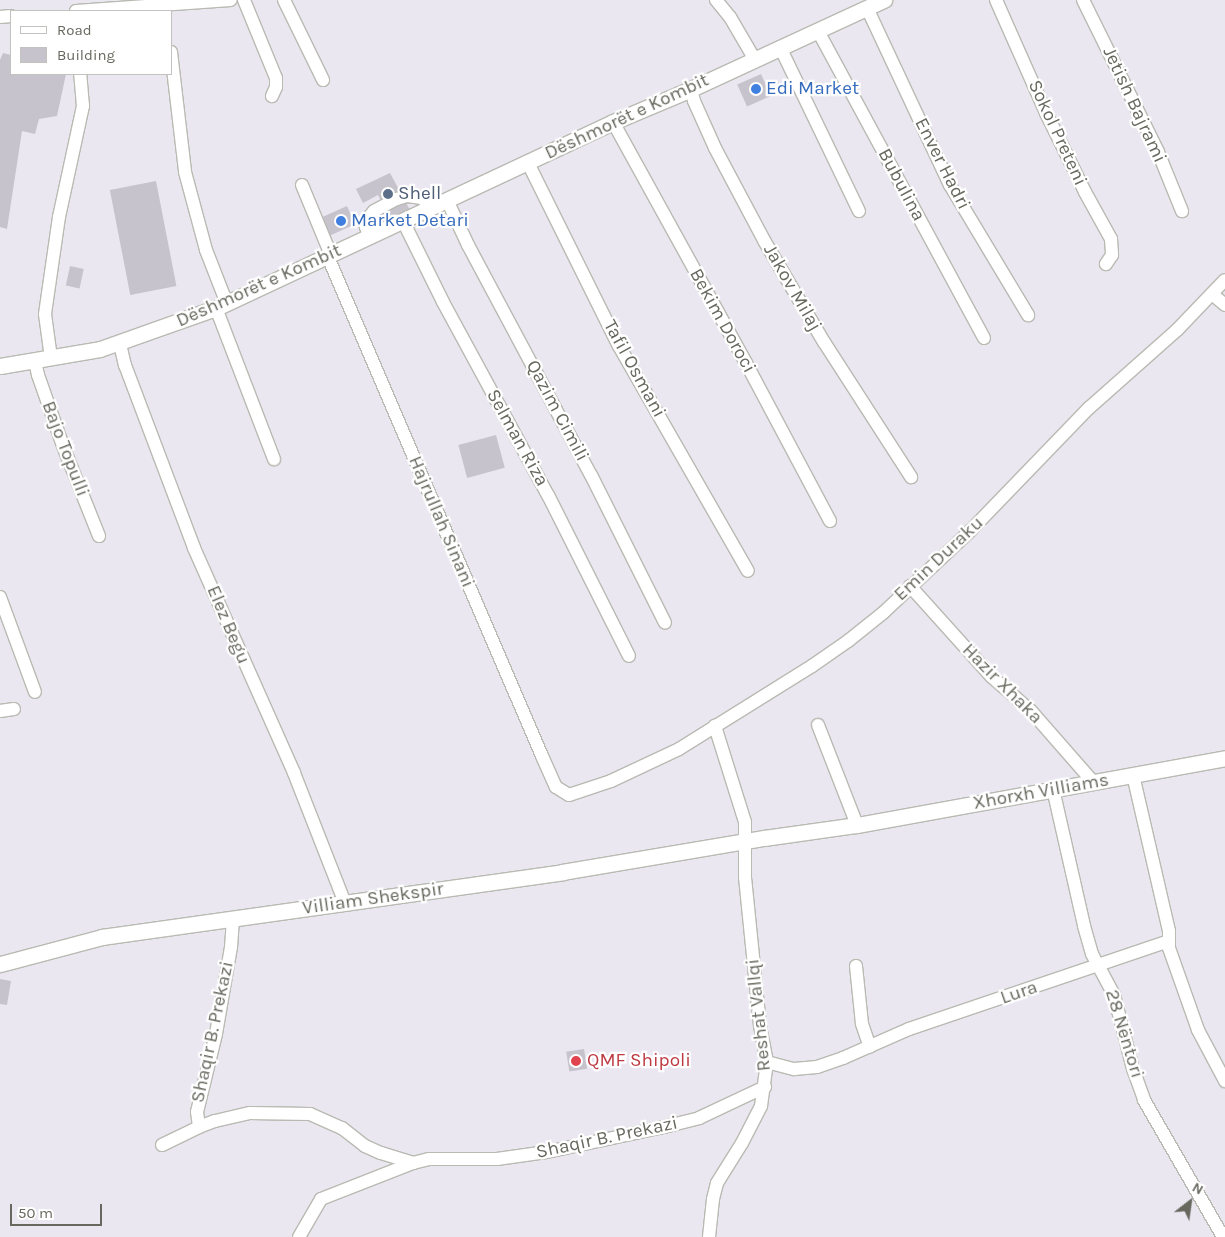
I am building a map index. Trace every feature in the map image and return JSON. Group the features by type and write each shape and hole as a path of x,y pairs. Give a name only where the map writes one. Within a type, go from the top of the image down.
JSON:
{"street":[{"path":"91,10 231,0"},
{"path":"244,0 276,78 276,87 272,96"},
{"path":"284,0 323,80"},
{"path":"716,0 730,16 754,58"},
{"name":"Dëshmorët e Kombit","path":"0,366 120,344 221,306 613,122 691,89 754,58 884,0"},
{"name":"Sokol Preteni","path":"996,0 1046,113 1085,192 1111,239 1112,255 1106,264"},
{"name":"Jetish Bajrami","path":"1083,0 1158,152 1182,211"},
{"name":"Enver Hadri","path":"867,8 950,184 1028,315"},
{"name":"Bubulina","path":"818,31 984,338"},
{"path":"780,47 859,211"},
{"path":"172,61 185,172 221,306 274,459"},
{"path":"51,358 45,314 59,217 83,106 80,75"},
{"path":"691,89 700,100 741,187 824,332 901,448"},
{"name":"Jakov Milaj","path":"691,89 694,101 715,148 765,242 833,357 911,477"},
{"name":"Bekim Doroci","path":"613,122 746,363 830,521"},
{"name":"Tafil Osmani","path":"528,163 619,346 748,571"},
{"name":"Hajrullah Sinani","path":"302,185 392,411 556,787"},
{"path":"369,235 366,227 369,217 374,211 396,199 406,196 422,198 431,208"},
{"name":"Qazim Cimili","path":"447,200 468,245 591,474 666,623"},
{"name":"Selman Riza","path":"403,220 443,302 548,495 629,656"},
{"name":"Emin Duraku","path":"556,787 565,794 574,795 611,781 679,749 812,666 883,613 971,530 1089,408 1164,342 1225,280"},
{"path":"1212,294 1225,305"},
{"name":"Elez Begu","path":"120,344 125,365 194,548 294,772 345,903"},
{"name":"Bajo Topulli","path":"35,361 60,437 99,536"},
{"name":"Hazir Xhaka","path":"910,586 992,677 1031,711 1094,782"},
{"path":"0,597 36,692"},
{"path":"0,710 14,709"},
{"path":"818,725 857,825"},
{"path":"715,726 742,811 747,840"},
{"name":"Xhorxh Villiams","path":"747,840 857,825 1225,758"},
{"path":"1133,775 1169,930 1169,948 1198,1030 1225,1081"},
{"name":"28 Nëntori","path":"1053,789 1092,954 1114,995 1144,1100 1223,1237"},
{"name":"Villiam Shekspir","path":"0,964 102,937 562,872 747,840"},
{"name":"Reshat Vallqi","path":"709,1237 713,1199 717,1183 755,1119 765,1087 767,1062 760,1025 745,877 747,840"},
{"name":"Shaqir B. Prekazi","path":"233,919 231,947 216,1034 197,1112 199,1127 215,1121 250,1113 310,1114 342,1128 365,1146 381,1153 413,1162"},
{"name":"Lura","path":"767,1062 781,1067 808,1069 843,1058 909,1030 1169,941"},
{"path":"856,966 862,1024 870,1047"},
{"name":"Shaqir B. Prekazi","path":"299,1237 321,1199 413,1162 429,1159 522,1156 594,1143 699,1118 765,1087"},
{"path":"162,1145 199,1127"}],"building":[{"path":"3,53 10,55 10,75 66,75 57,116 39,119 35,134 22,131 7,229 0,227 0,60"},
{"path":"761,74 771,96 747,107 737,85"},
{"path":"390,173 410,210 390,219 378,195 363,203 356,189"},
{"path":"156,181 176,286 130,295 110,190"},
{"path":"347,206 355,224 328,236 320,218"},
{"path":"70,266 84,269 80,288 66,286"},
{"path":"496,435 505,468 467,478 458,445"},
{"path":"0,979 11,981 7,1005 0,1004"},
{"name":"QMF Shipoli","path":"584,1049 587,1069 569,1072 566,1052"}],"place":[{"name":"Edi Market","path":"756,89"},
{"name":"Shell","path":"388,194"},
{"name":"Market Detari","path":"341,221"},
{"name":"QMF Shipoli","path":"576,1061"}]}
